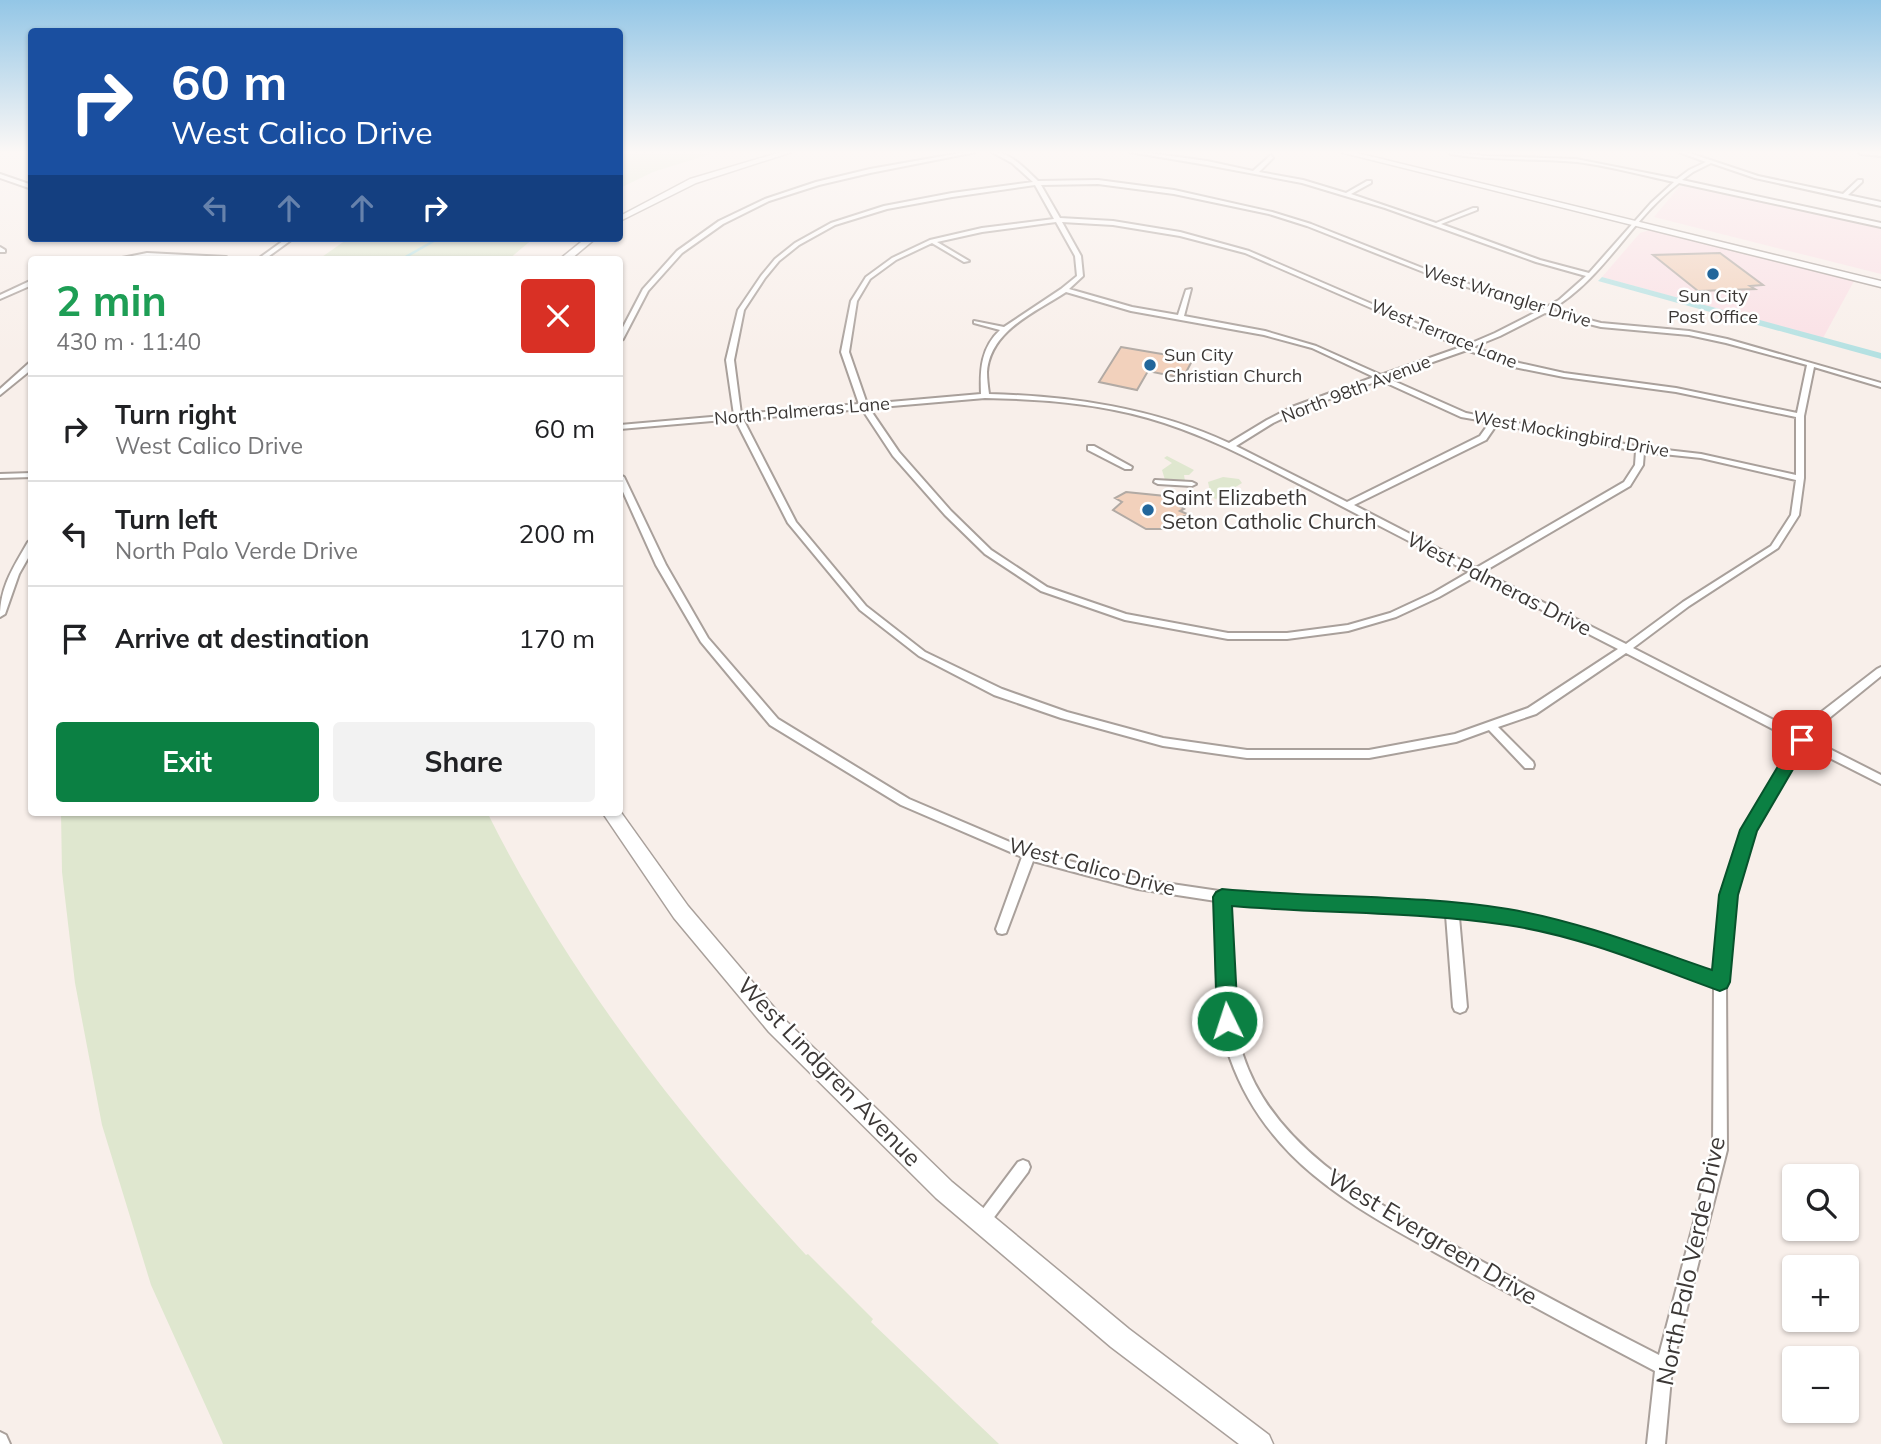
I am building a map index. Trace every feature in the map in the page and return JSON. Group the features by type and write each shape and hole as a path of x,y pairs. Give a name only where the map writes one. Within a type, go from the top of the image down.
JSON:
{"main road":[{"path":"1633,219 1881,276"},
{"path":"1634,219 1881,285"}],"street":[{"path":"623,330 629,313 641,293 662,269 685,245 727,219"},
{"name":"West Wrangler Drive","path":"847,219 833,224 797,244 777,260 741,310 730,360 738,417 792,523 863,608 922,654 998,692 1065,715 1163,742 1247,754 1369,754 1456,738 1531,711 1626,649 1686,604 1774,548 1795,515 1800,478 1800,416 1811,365"},
{"name":"West Wrangler Drive","path":"1291,219 1428,272 1545,311 1601,325 1727,341 1881,385"},
{"path":"1418,219 1538,261 1589,275"},
{"path":"1435,225 1449,219"},
{"path":"1855,219 1881,225"},
{"path":"985,396 982,366 992,343 1003,329 1067,290 1080,276 1077,256 1057,220"},
{"name":"West Terrace Lane","path":"1640,449 1639,465 1627,484 1436,595 1393,615 1348,628 1287,636 1228,636 1125,617 1044,589 988,552 948,513 896,454 863,404 845,352 854,301 868,278 894,259 932,241 982,230 1057,220 1113,223 1180,234 1247,252 1469,348 1517,365 1564,375 1676,390 1800,416"},
{"name":"North 98th Avenue","path":"1230,446 1294,410 1469,348 1518,327 1564,298 1640,221"},
{"path":"1174,243 1180,234"},
{"path":"932,241 966,261"},
{"path":"265,256 285,242"},
{"path":"569,256 587,242"},
{"path":"140,256 167,256"},
{"path":"0,297 28,284"},
{"name":"West Mockingbird Drive","path":"1067,290 1131,309 1265,333 1314,348 1442,406 1494,423 1640,449 1701,456 1800,478"},
{"path":"1180,318 1189,290"},
{"path":"1648,320 1652,330"},
{"path":"975,322 1003,329"},
{"path":"0,393 28,368"},
{"name":"North Palmeras Lane","path":"623,427 863,404 985,396"},
{"name":"West Palmeras Drive","path":"985,396 1031,396 1117,407 1161,418 1230,446 1881,780"},
{"path":"1346,506 1483,438 1494,423"},
{"path":"1091,448 1128,467"},
{"path":"0,476 28,475"},
{"path":"1158,482 1192,484"},
{"name":"West Calico Drive","path":"623,483 661,565 704,640 774,722 905,802 1029,855 1138,884 1222,897 1452,910 1510,917 1571,931 1720,982"},
{"path":"0,614 14,575 28,549"},
{"name":"North Palo Verde Drive","path":"1656,1444 1664,1367 1720,1150 1720,982 1729,895 1749,830 1802,740 1824,716 1881,670"},
{"path":"1491,726 1529,765"},
{"name":"West Lindgren Avenue","path":"614,816 681,912 776,1025 934,1180 981,1223 1120,1338 1260,1444"},
{"path":"1002,929 1029,855"},
{"name":"West Evergreen Drive","path":"1222,897 1225,1003 1231,1039 1254,1093 1295,1148 1332,1180 1375,1208 1525,1294 1664,1367"},
{"path":"1452,910 1460,1007"},
{"path":"981,1223 1023,1167"}],"shaded area":[{"path":"1664,219 1845,219 1881,227 1881,274"},
{"path":"1650,230 1854,281 1823,338 1602,277 1640,233"}],"green space":[{"path":"343,242 529,242 513,256 323,256"},
{"path":"1167,456 1194,470 1189,475 1184,475 1185,481 1165,480 1162,470 1172,463 1164,458"},
{"path":"1223,477 1239,479 1242,483 1216,499 1211,497 1208,482"},
{"path":"61,816 489,816 519,873 591,989 630,1045 715,1152 806,1255 808,1254 873,1319 871,1322 999,1444 223,1444 151,1285 102,1125 75,983 62,872"}],"water":[{"path":"1602,277 1881,353 1881,359 1598,281"}],"building":[{"name":"Sun City Post Office","path":"1720,253 1763,285 1750,286 1755,289 1698,291 1653,255"},
{"name":"Sun City Christian Church","path":"1121,347 1193,359 1183,378 1148,371 1137,390 1099,382"},
{"name":"Saint Elizabeth Seton Catholic Church","path":"1126,492 1175,497 1169,500 1184,509 1180,511 1187,514 1163,529 1146,529 1113,510 1122,502 1115,498"}],"waterway":[{"path":"407,256 432,242"}],"place":[{"name":"Sun City Post Office","path":"1713,274"},
{"name":"Sun City Christian Church","path":"1150,365"},
{"name":"Saint Elizabeth Seton Catholic Church","path":"1148,510"}],"route":[{"path":"1227,1021 1222,897 1291,903 1437,909 1510,917 1592,937 1720,982 1729,895 1749,830 1802,740"}]}
